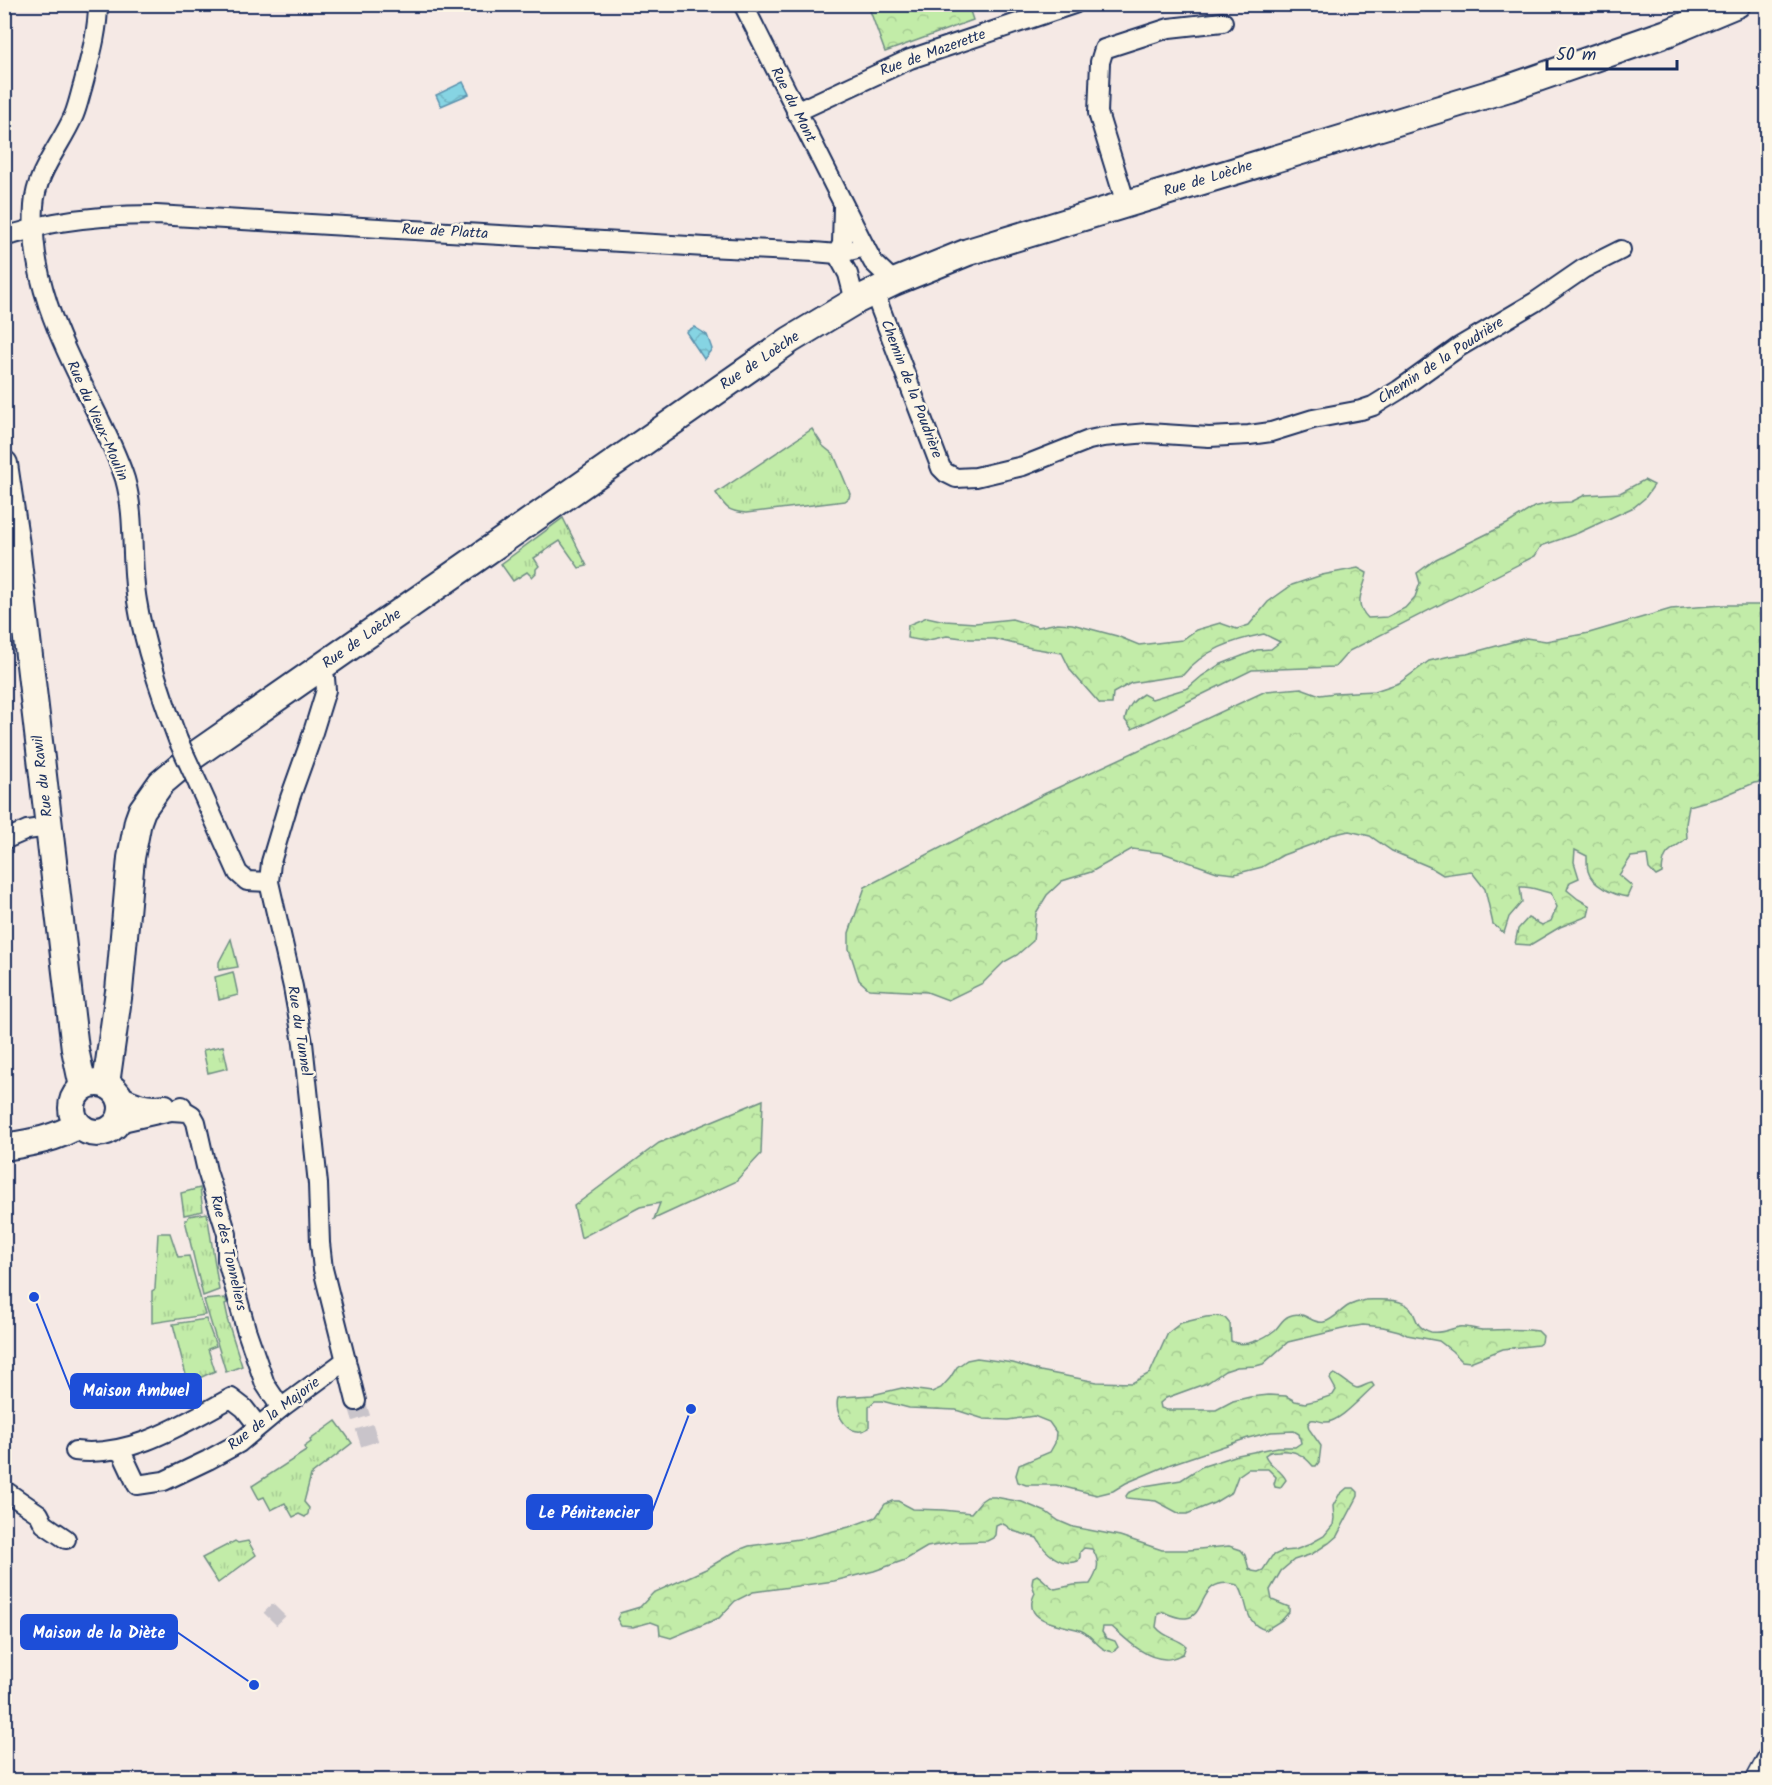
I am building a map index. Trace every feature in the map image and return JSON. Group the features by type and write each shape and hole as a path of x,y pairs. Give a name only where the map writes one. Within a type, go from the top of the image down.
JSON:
{"street":[{"name":"Rue du Vieux-Moulin","path":"98,4 96,35 74,114 48,160 34,202 33,228 39,271 48,308 125,481 130,507 136,601 165,704 178,741 238,873 247,880 269,882"},
{"name":"Rue du Mont","path":"743,4 873,262 874,292"},
{"name":"Rue de Mazerette","path":"796,112 919,56 1074,4"},
{"name":"Rue de Loèche","path":"102,1088 119,991 134,836 142,810 161,783 176,769 780,346 874,292 968,252 1509,88 1670,32 1737,4"},
{"path":"1126,204 1098,113 1100,62 1104,49 1169,28 1223,22"},
{"name":"Rue du Mont","path":"837,254 842,244 843,205"},
{"name":"Rue de Platta","path":"4,236 51,223 107,215 156,215 837,254 865,247"},
{"name":"Chemin de la Poudrière","path":"874,292 941,468 952,476 962,478 1023,466 1089,440 1103,437 1148,433 1209,437 1249,435 1271,432 1313,419 1361,410 1399,390 1459,347 1534,302 1583,269 1621,250"},
{"path":"837,254 848,274 874,292"},
{"name":"Rue du Rawil","path":"4,465 16,545 75,1049 102,1088"},
{"name":"Rue du Tunnel","path":"320,668 325,678 326,690 271,862 269,882 303,1043 318,1184 323,1269 356,1401"},
{"path":"4,840 27,830 49,827"},
{"path":"102,1088 122,1107 122,1112 113,1128 101,1133 85,1131 73,1118 71,1109 76,1093 102,1088 151,1107 189,1103 171,1111 117,1123"},
{"name":"Rue des Tonneliers","path":"171,1111 187,1112 196,1122 207,1171 227,1234 227,1260 246,1329 265,1384 281,1408"},
{"path":"4,1148 49,1138 78,1125"},
{"name":"Rue de la Majorie","path":"116,1450 122,1453 138,1485 165,1481 239,1443 281,1408 346,1360"},
{"path":"75,1451 85,1453 116,1450 157,1437 231,1398 244,1408 258,1426"},
{"path":"4,1490 39,1514 44,1524 66,1539"},
{"path":"1755,1780 1767,1756"}],"green space":[{"path":"868,5 968,5 973,20 885,52"},
{"path":"812,429 823,446 834,455 850,494 849,498 845,501 746,513 731,510 725,505 716,493"},
{"path":"1644,480 1654,485 1645,498 1634,507 1578,533 1541,546 1535,556 1349,651 1335,667 1252,670 1132,729 1125,720 1127,712 1133,702 1143,694 1152,699 1188,688 1219,665 1257,650 1271,649 1280,642 1264,634 1230,643 1200,659 1183,675 1131,683 1113,693 1112,704 1100,704 1071,671 1062,653 994,639 947,636 924,641 907,638 908,625 927,617 975,623 1012,619 1038,627 1058,623 1072,624 1117,636 1139,645 1182,640 1196,630 1220,623 1237,629 1249,625 1268,602 1292,585 1322,575 1358,568 1367,573 1360,596 1363,612 1368,618 1387,617 1405,608 1415,597 1420,583 1417,573 1436,559 1507,524 1534,507 1550,503 1571,502 1585,495 1620,493"},
{"path":"563,518 587,566 579,568 560,541 534,558 539,566 532,577 527,572 513,581 501,564"},
{"path":"1767,601 1767,781 1754,783 1721,797 1689,806 1686,824 1687,838 1666,855 1662,873 1656,876 1649,869 1647,855 1631,857 1619,875 1632,886 1627,897 1610,892 1594,881 1588,871 1587,856 1575,850 1574,862 1579,878 1570,882 1567,890 1590,906 1588,916 1560,927 1530,945 1515,944 1518,929 1528,918 1542,925 1551,921 1557,907 1551,893 1520,887 1522,902 1509,917 1504,933 1493,924 1485,889 1471,871 1443,875 1392,851 1370,836 1349,831 1331,835 1283,855 1262,867 1235,874 1217,872 1163,853 1132,849 1091,872 1062,881 1047,895 1036,913 1033,941 1017,955 1004,962 983,983 948,1000 927,992 869,989 859,980 849,949 849,933 865,887 1044,794 1266,691 1301,688 1320,695 1375,691 1399,683 1429,661 1467,654 1526,638 1546,641 1589,633 1671,609 1759,605"},
{"path":"231,939 238,967 219,970 219,962"},
{"path":"233,972 238,995 219,1000 215,977"},
{"path":"223,1046 228,1068 208,1073 203,1050"},
{"path":"763,1100 761,1154 735,1182 654,1219 660,1203 640,1207 581,1238 574,1206 659,1143"},
{"path":"200,1188 203,1211 184,1215 181,1193"},
{"path":"207,1213 219,1290 203,1296 185,1220 189,1216"},
{"path":"158,1233 170,1233 178,1257 189,1256 205,1315 152,1323 152,1291 155,1289"},
{"path":"225,1298 227,1319 242,1366 226,1372 204,1300"},
{"path":"1366,1300 1390,1300 1407,1305 1419,1325 1431,1332 1462,1327 1482,1330 1531,1330 1538,1331 1543,1336 1542,1342 1538,1345 1503,1349 1470,1362 1462,1361 1439,1341 1407,1335 1383,1327 1363,1325 1288,1342 1263,1364 1225,1371 1207,1383 1166,1398 1160,1403 1161,1408 1167,1410 1216,1410 1233,1401 1269,1395 1286,1396 1305,1403 1318,1400 1333,1395 1336,1390 1330,1379 1334,1374 1355,1387 1359,1388 1372,1383 1374,1386 1337,1418 1324,1422 1311,1420 1308,1424 1321,1446 1319,1462 1316,1466 1294,1452 1270,1452 1265,1455 1267,1459 1286,1480 1280,1488 1275,1487 1276,1477 1268,1469 1248,1469 1238,1476 1232,1492 1214,1503 1187,1514 1180,1514 1156,1501 1127,1498 1126,1496 1144,1486 1181,1480 1201,1467 1238,1455 1278,1447 1295,1447 1301,1443 1299,1434 1294,1431 1271,1432 1248,1438 1171,1464 1113,1491 1097,1495 1056,1485 1026,1485 1018,1482 1016,1475 1019,1465 1050,1452 1055,1443 1056,1432 1049,1422 1034,1416 1008,1420 984,1419 956,1410 909,1408 875,1401 869,1406 869,1428 856,1431 845,1424 838,1412 838,1398 842,1397 872,1395 902,1388 932,1392 941,1388 957,1367 967,1360 977,1358 1013,1363 1040,1371 1097,1382 1132,1383 1150,1373 1168,1333 1181,1323 1206,1317 1225,1318 1230,1324 1231,1341 1242,1344 1271,1333 1285,1319 1294,1314 1324,1322 1350,1305"},
{"path":"206,1319 216,1346 208,1349 215,1371 188,1383 173,1324"},
{"path":"336,1421 352,1443 311,1475 304,1502 309,1508 308,1514 305,1517 299,1514 293,1517 285,1503 271,1510 264,1497 259,1499 252,1486 306,1451 304,1447 311,1442 310,1440"},
{"path":"1347,1488 1354,1488 1358,1496 1337,1536 1312,1554 1294,1560 1281,1571 1270,1590 1272,1600 1289,1607 1289,1612 1282,1620 1266,1630 1258,1627 1249,1617 1238,1585 1225,1583 1216,1585 1209,1590 1193,1616 1183,1618 1163,1612 1158,1614 1156,1627 1186,1646 1183,1654 1170,1659 1150,1656 1112,1627 1103,1627 1102,1632 1106,1638 1115,1641 1118,1647 1113,1652 1104,1649 1082,1631 1038,1617 1033,1611 1032,1603 1035,1593 1032,1584 1033,1577 1037,1575 1055,1589 1090,1584 1097,1566 1095,1553 1092,1549 1084,1548 1080,1552 1078,1561 1066,1562 1054,1557 1044,1549 1037,1538 1013,1531 1000,1523 996,1525 993,1538 987,1541 955,1542 927,1547 905,1560 874,1571 834,1581 753,1592 735,1601 719,1618 671,1638 660,1635 659,1625 651,1622 633,1627 621,1626 617,1619 620,1613 640,1607 653,1593 706,1569 736,1551 749,1546 806,1538 849,1527 876,1517 885,1504 892,1501 898,1501 913,1509 971,1513 987,1497 1022,1502 1073,1527 1120,1536 1162,1550 1229,1546 1241,1550 1249,1569 1258,1572 1263,1570 1272,1556 1308,1545 1324,1536 1333,1525 1333,1506 1339,1495"},
{"path":"235,1541 238,1543 248,1541 256,1555 218,1583 202,1558"}],"water":[{"path":"463,82 469,94 441,106 436,95"},
{"path":"694,327 707,335 712,349 704,359 686,332"}],"tunnel":[{"path":"356,1401 372,1451"},
{"path":"270,1619 279,1610"}],"place":[{"name":"Maison Ambuel","path":"34,1297"},
{"name":"Le Pénitencier","path":"691,1409"},
{"name":"Maison de la Diète","path":"254,1685"}]}
